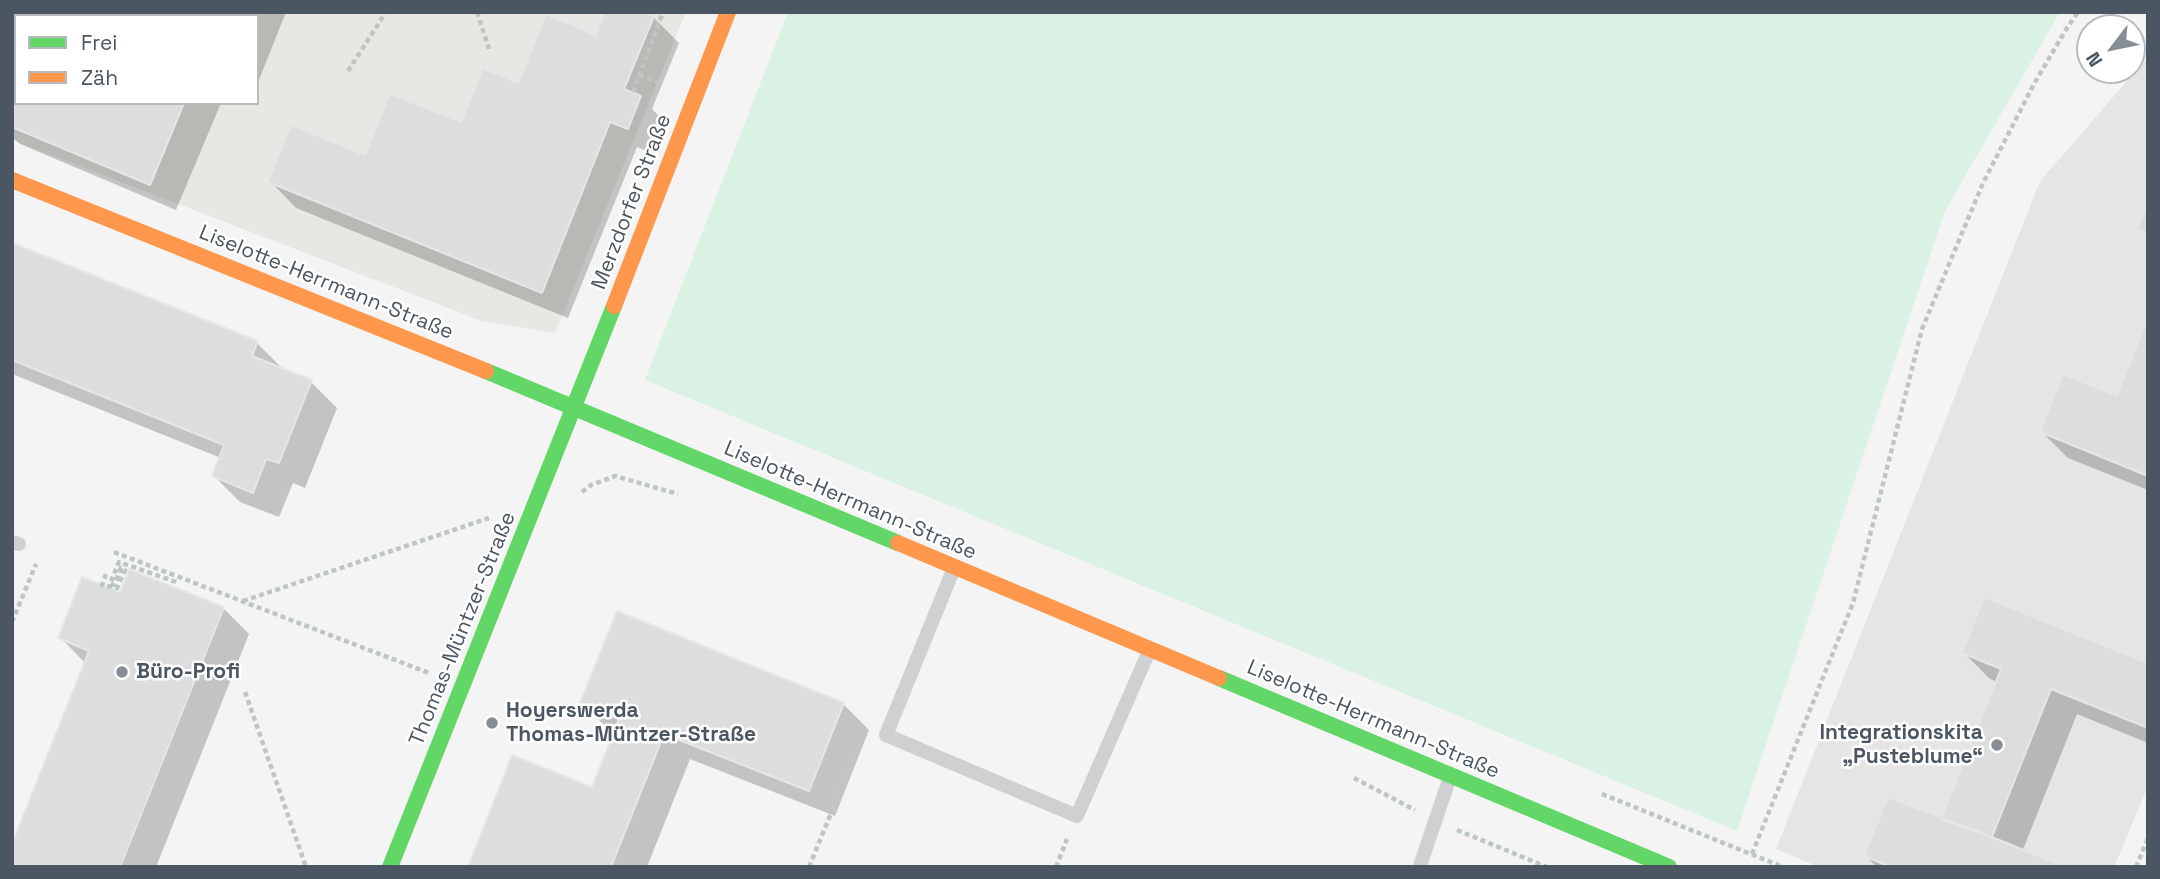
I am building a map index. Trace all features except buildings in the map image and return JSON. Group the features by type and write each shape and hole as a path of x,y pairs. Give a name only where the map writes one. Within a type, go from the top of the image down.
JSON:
{"street":[{"name":"Merzdorfer Straße","path":"575,407 728,12"},
{"name":"Liselotte-Herrmann-Straße","path":"12,180 575,407 1669,867"},
{"name":"Thomas-Müntzer-Straße","path":"390,867 575,407"}],"lane":[{"path":"954,568 886,735 1077,816 1150,650"},
{"path":"1420,866 1450,775"}],"path":[{"path":"348,71 386,12"},
{"path":"477,12 490,52"},
{"path":"633,92 663,12"},
{"path":"1752,854 1853,603 1922,329 1983,183 2035,82 2078,12"},
{"path":"639,75 672,87"},
{"path":"243,601 496,515"},
{"path":"114,552 433,674"},
{"path":"12,622 37,560"},
{"path":"106,574 102,585 117,588 125,570 121,568 114,585 110,583 119,562 176,582"},
{"path":"244,692 306,867"},
{"path":"1597,793 1783,867"},
{"path":"2136,867 2148,838"}],"shaded area":[{"path":"12,12 686,12 555,333 482,321 12,140"},
{"path":"2148,57 2148,786 2114,867 1819,867 1776,849 2040,181 2124,84 2146,84"}],"green space":[{"path":"788,12 2060,12 1945,211 1737,831 645,380"}],"traffic: fast":[{"path":"390,867 614,306"},
{"path":"486,371 898,543"},
{"path":"1219,678 1669,867"}],"traffic: slow":[{"path":"614,306 728,12"},
{"path":"12,180 486,371"},
{"path":"898,543 1219,678"}],"place":[{"name":"Büro-Profi","path":"122,672"},
{"name":"Hoyerswerda Thomas-Müntzer-Straße","path":"492,723"},
{"name":"Integrationskita „Pusteblume“","path":"1997,745"}]}
